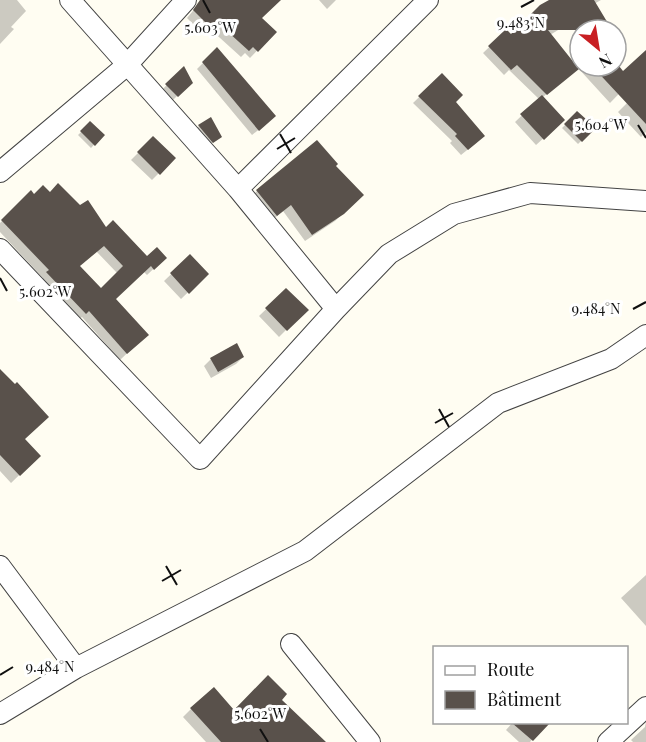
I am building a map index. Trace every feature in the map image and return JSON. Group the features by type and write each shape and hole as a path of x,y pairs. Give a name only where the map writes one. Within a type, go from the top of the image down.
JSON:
{"street":[{"path":"70,0 238,189 336,309"},
{"path":"0,172 127,65 186,0"},
{"path":"238,189 428,0"},
{"path":"0,249 200,459 389,254 454,214 530,193 646,201"},
{"path":"0,714 76,668 305,550 498,403 611,359 646,335"},
{"path":"0,566 76,668"},
{"path":"291,644 370,742"},
{"path":"628,724 646,707"},
{"path":"608,742 628,724"}],"building":[{"path":"200,0 281,0 262,18 277,32 258,52 253,47 249,51 217,22 211,28 193,10"},
{"path":"549,0 594,0 605,18 568,18 568,30 548,30 568,55 568,78 547,95 517,65 511,70 488,46 506,29 511,34 540,5"},
{"path":"217,47 276,116 259,131 202,62"},
{"path":"646,50 646,124 603,78 628,78 628,66"},
{"path":"184,66 193,83 178,97 165,84"},
{"path":"442,73 463,95 456,102 485,136 468,150 455,136 457,134 418,96"},
{"path":"542,95 565,120 544,140 520,114"},
{"path":"577,111 596,128 582,142 564,124"},
{"path":"211,117 222,137 213,143 198,125"},
{"path":"90,121 105,135 95,146 80,131"},
{"path":"153,136 176,158 160,175 137,152"},
{"path":"317,140 338,164 336,166 364,195 344,214 312,235 291,205 277,216 256,190"},
{"path":"58,183 80,205 88,200 106,227 113,220 147,256 157,247 167,258 154,270 151,266 116,299 149,335 127,354 89,311 86,314 46,272 49,270 1,220 31,190 34,194 43,185 50,192","holes":["104,246 123,266 101,288 80,266"]},
{"path":"190,254 209,274 189,294 170,273"},
{"path":"286,288 309,310 287,331 265,308"},
{"path":"237,343 244,357 218,372 210,358"},
{"path":"0,369 15,384 17,382 49,417 25,439 41,456 20,476 0,455"},
{"path":"268,675 287,694 282,700 326,742 221,742 190,708 214,687 234,710"},
{"path":"513,724 549,724 533,741"}]}
